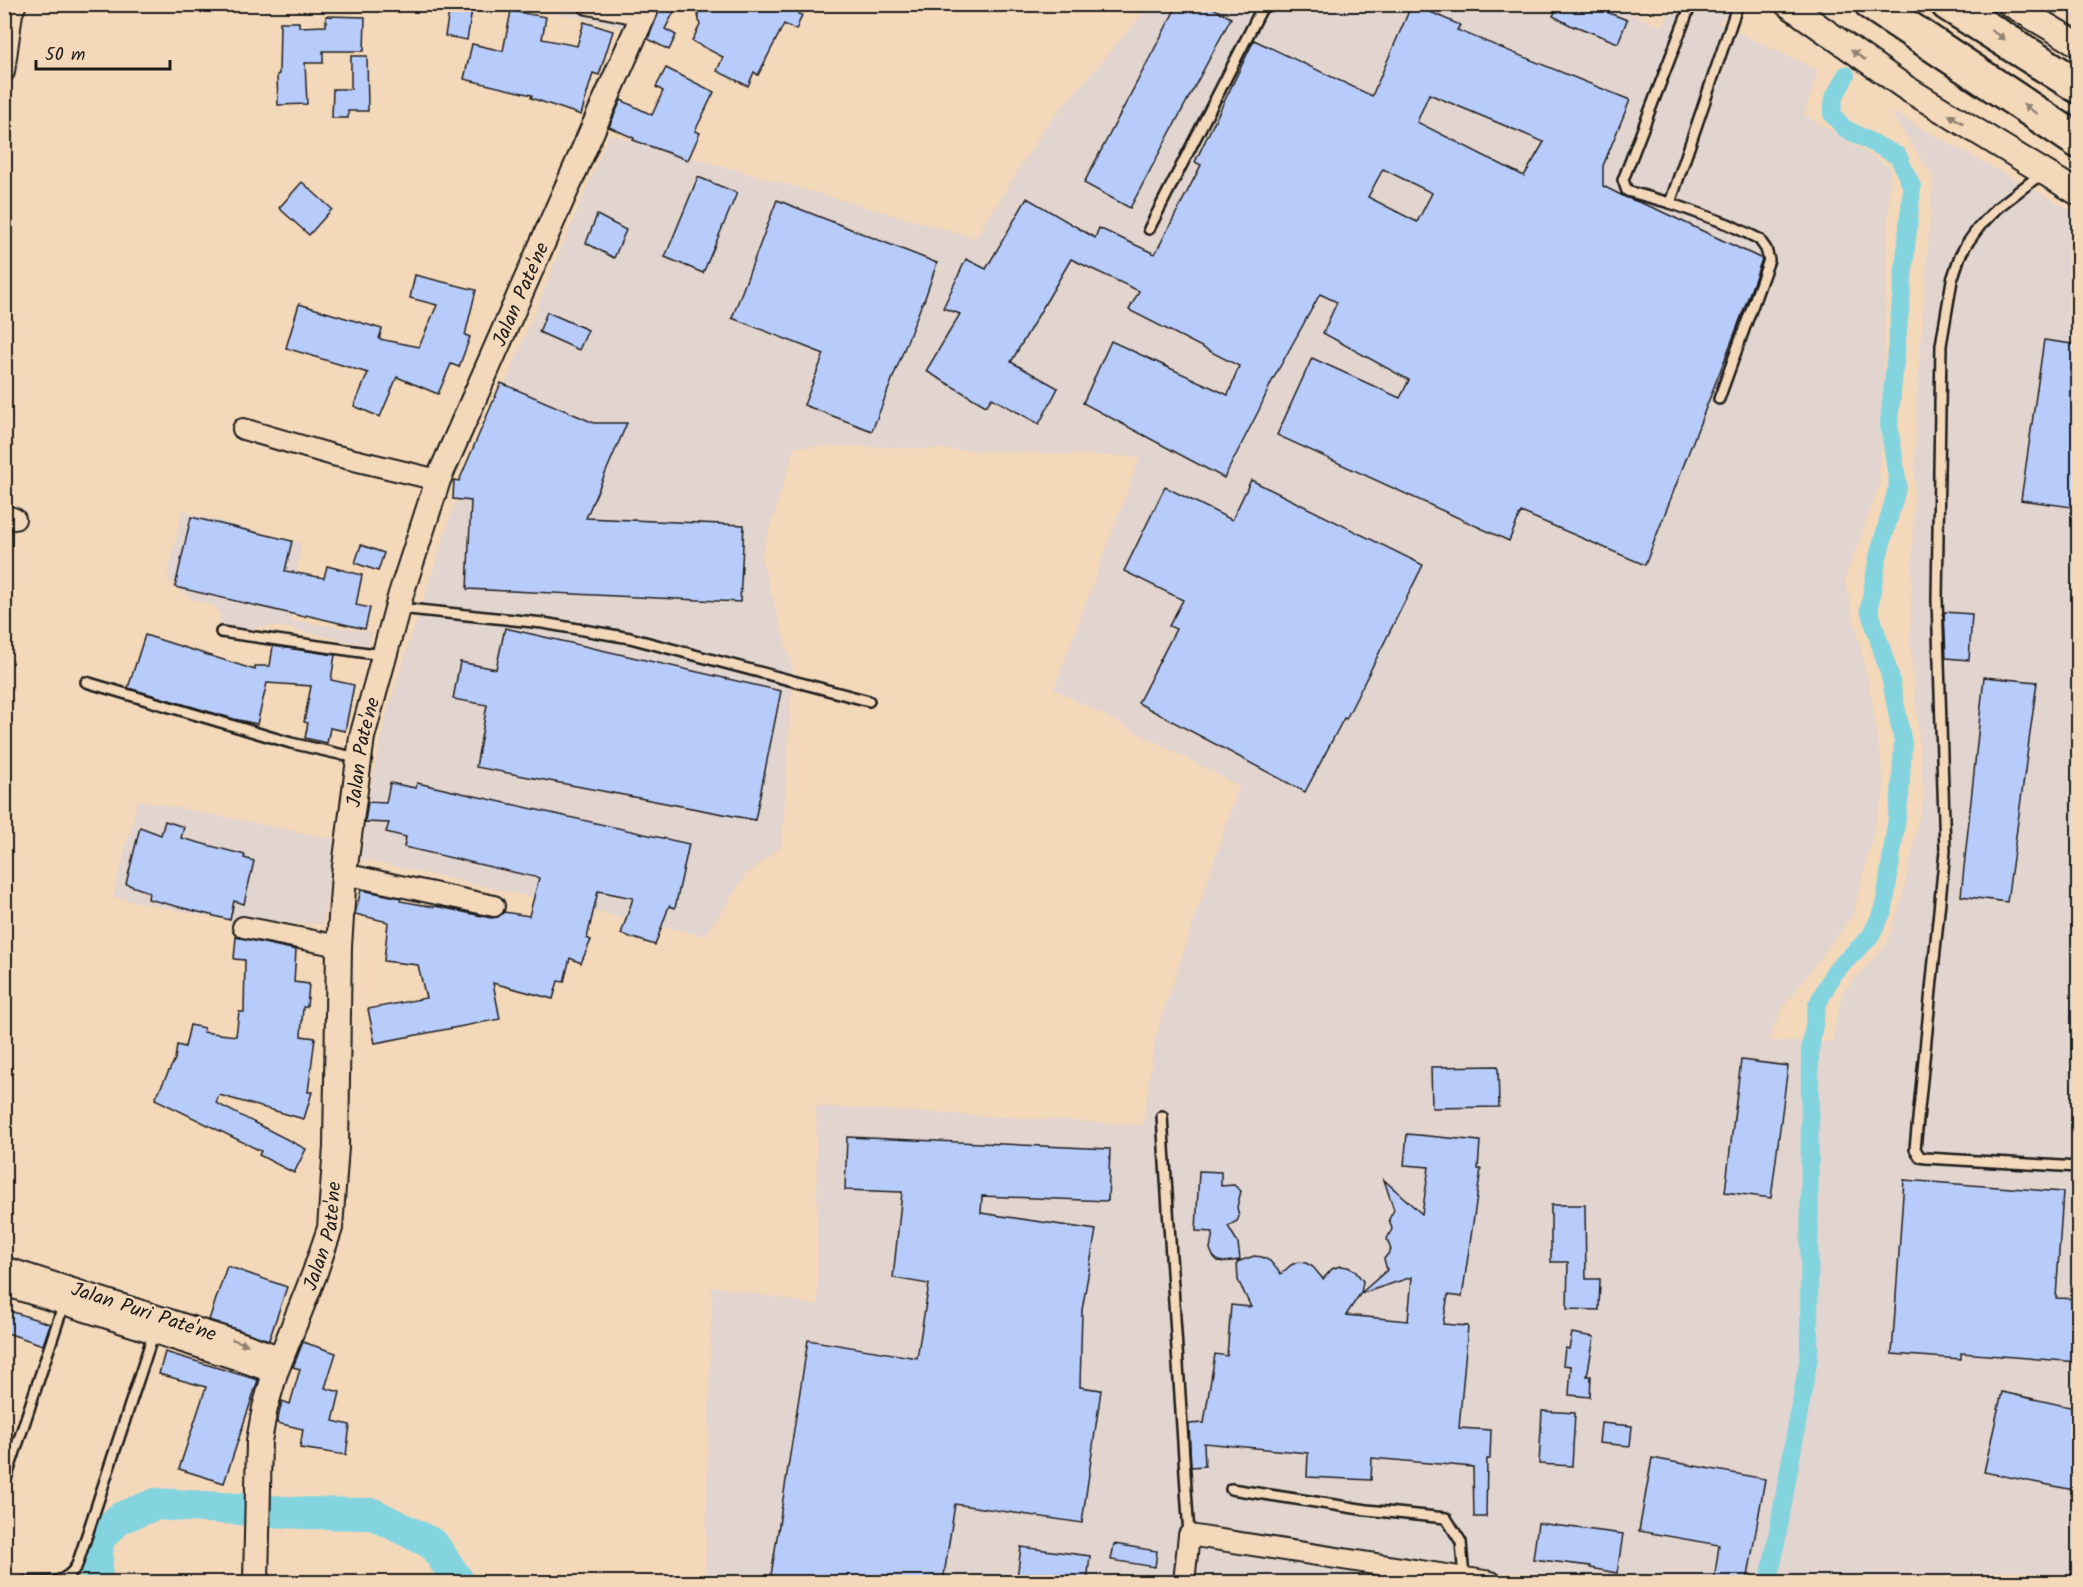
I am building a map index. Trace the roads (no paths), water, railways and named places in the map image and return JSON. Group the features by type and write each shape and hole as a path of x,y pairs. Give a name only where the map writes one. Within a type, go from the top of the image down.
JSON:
{"highway":[{"path":"1872,4 2079,141"},
{"path":"1948,4 2079,86"}],"street":[{"path":"4,72 12,13 16,4"},
{"path":"588,4 645,10"},
{"path":"1787,4 1906,88 2079,192"},
{"path":"2010,4 2079,44"},
{"name":"Jalan Pate'ne","path":"256,1582 261,1426 279,1365 330,1228 336,1148 339,946 344,874 362,737 398,607 438,480 645,10"},
{"path":"243,429 333,455 438,480"},
{"path":"344,874 494,906"},
{"path":"243,927 339,946"},
{"name":"Jalan Puri Pate'ne","path":"4,1267 242,1342 279,1365"},
{"name":"Jalan Puri Pate'ne","path":"4,1285 154,1332 279,1365"},
{"path":"1184,1582 1189,1535 1491,1582"}],"lane":[{"path":"1149,229 1264,4"},
{"path":"1691,4 1623,180 1627,191 1670,203 1728,224 1759,239 1766,249 1769,260 1719,399"},
{"path":"1670,203 1738,4"},
{"path":"2043,172 1997,208 1966,245 1952,280 1941,345 1937,599 1946,837 1915,1149 1920,1156 1926,1158 2079,1167"},
{"path":"398,607 543,623 630,638 869,701"},
{"path":"221,632 385,655"},
{"path":"86,682 291,743 359,759"},
{"path":"1162,1116 1189,1535"},
{"path":"4,1485 64,1303"},
{"path":"24,1582 64,1580 71,1575 77,1565 154,1332"},
{"path":"1231,1489 1367,1510 1446,1518 1461,1542 1464,1578"}],"waterway":[{"path":"1769,1582 1809,1357 1810,1051 1817,1005 1834,972 1870,937 1884,909 1900,796 1903,743 1890,676 1869,609 1878,557 1898,485 1889,424 1912,187 1898,156 1844,128 1832,114 1834,98 1846,75"},
{"path":"96,1582 98,1539 120,1518 156,1504 303,1513 373,1514 433,1544 459,1582"}]}
